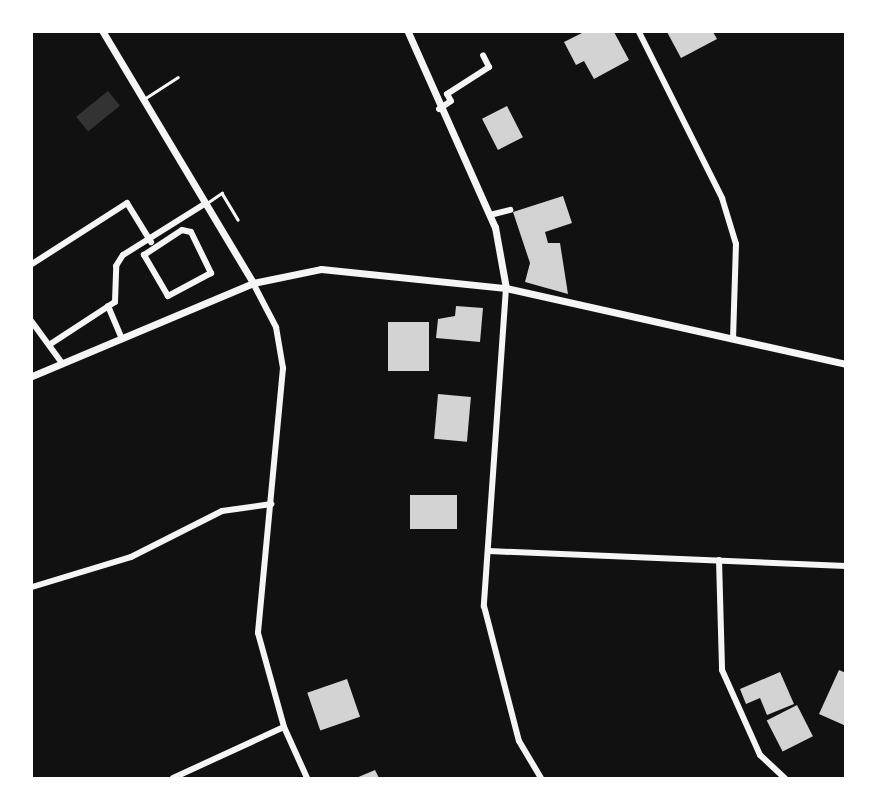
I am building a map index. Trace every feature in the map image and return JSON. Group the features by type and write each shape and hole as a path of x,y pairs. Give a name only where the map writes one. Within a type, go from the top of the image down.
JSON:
{"street":[{"path":"103,32 253,283 276,327 283,368 258,633 284,727 307,779"},
{"path":"408,32 439,109 490,215 506,288 484,606 499,679 519,741 541,779"},
{"path":"639,32 722,198 736,244 733,337"},
{"path":"439,109 451,101 447,93 489,67 483,55"},
{"path":"32,264 127,203 154,246"},
{"path":"52,343 108,306 117,296 116,266 149,239 206,203"},
{"path":"490,215 510,210"},
{"path":"187,230 211,273 168,296 145,261 154,246 187,230"},
{"path":"32,376 253,283 321,269 506,288 845,364"},
{"path":"108,306 122,339"},
{"path":"32,322 52,343 62,363"},
{"path":"32,587 131,557 222,511 272,504"},
{"path":"488,551 845,566"},
{"path":"719,559 722,670 760,755 785,779"},
{"path":"173,779 284,727"}],"lane":[{"path":"144,99 178,77"},
{"path":"206,203 222,193 238,219"}],"shaded area":[{"path":"108,91 120,106 88,132 76,117"}],"building":[{"path":"584,32 614,32 629,60 594,79 584,61 576,65 564,42"},
{"path":"667,32 713,32 717,39 681,58"},
{"path":"507,106 523,137 498,150 482,119"},
{"path":"563,196 572,223 545,232 548,243 560,243 568,294 525,282 530,263 513,212"},
{"path":"456,306 483,308 480,342 436,338 438,319 455,316"},
{"path":"388,322 429,322 429,371 388,371"},
{"path":"438,394 471,397 467,442 434,439"},
{"path":"410,495 457,495 457,529 410,529"},
{"path":"839,670 846,673 846,726 819,714"},
{"path":"780,672 794,704 767,715 760,698 746,704 740,689"},
{"path":"347,679 360,717 320,730 307,693"},
{"path":"797,705 813,736 783,752 767,720"},
{"path":"375,770 379,778 356,778"}]}
